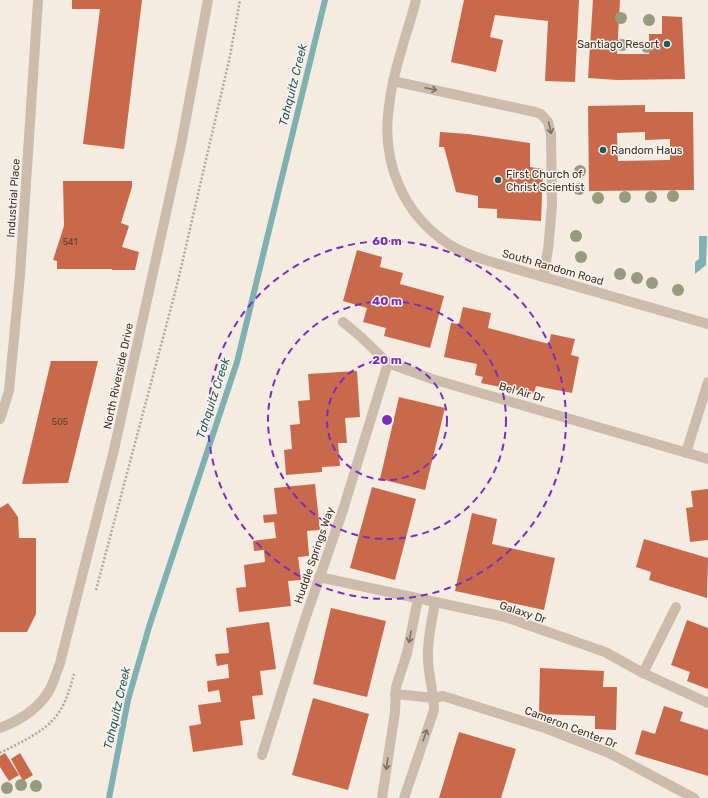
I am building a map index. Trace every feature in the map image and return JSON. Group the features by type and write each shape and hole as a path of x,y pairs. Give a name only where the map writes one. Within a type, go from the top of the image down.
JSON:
{"street":[{"name":"Industrial Place","path":"0,419 9,391 20,275 38,0"},
{"name":"North Riverside Drive","path":"0,728 22,719 38,706 50,689 60,662 114,450 181,145 208,0"},
{"name":"South Random Road","path":"416,0 393,81 387,123 389,156 395,176 408,204 432,232 450,245 469,255 708,324"},
{"path":"393,81 535,112 545,118 548,122 551,134 552,206 548,250 543,277"},
{"name":"Bel Air Dr","path":"343,322 388,363 432,379 708,459"},
{"name":"Huddle Springs Way","path":"262,755 305,619 343,510 388,363"},
{"path":"686,453 708,382"},
{"name":"Galaxy Dr","path":"319,577 505,617 605,652 643,673 708,703"},
{"path":"382,798 395,712 396,687 407,653 418,599"},
{"path":"404,798 434,710 434,698 428,660 428,644 435,602"},
{"path":"643,673 676,607"},
{"name":"Cameron Center Dr","path":"395,694 434,698 443,696 453,698 545,728 609,753 694,798"}],"path":[{"path":"96,590 177,285 230,56 240,0"},
{"path":"0,753 40,731 57,715 70,690 76,667"}],"water":[{"path":"699,236 707,236 706,265 695,274 695,262 699,259"}],"building":[{"path":"72,0 142,0 124,149 83,144 100,9 72,9"},
{"path":"464,0 579,0 575,82 545,81 548,21 495,15 490,37 503,40 496,72 451,62"},
{"name":"Santiago Resort","path":"593,0 620,0 617,54 649,54 649,34 662,34 662,16 682,17 685,79 617,80 588,78"},
{"name":"Random Haus","path":"645,105 645,112 693,112 694,190 589,191 588,106","holes":["645,132 645,140 670,139 670,160 618,161 617,133"]},
{"name":"First Church of Christ Scientist","path":"440,132 468,134 530,143 530,167 543,169 541,221 497,218 497,209 478,208 478,196 456,192 444,147 439,147"},
{"path":"63,181 132,181 132,187 121,223 129,226 122,247 139,252 135,270 57,269 57,261 53,260 64,226"},
{"path":"357,250 382,257 380,267 403,273 400,284 444,296 430,348 384,336 386,328 363,322 367,308 343,301"},
{"path":"463,307 491,313 488,328 549,344 551,334 575,339 571,355 579,357 572,393 536,386 534,394 481,383 483,377 475,375 477,364 444,357 451,323 459,324"},
{"path":"51,361 98,361 68,483 22,484"},
{"path":"357,371 360,417 345,418 347,443 338,443 340,466 322,467 322,472 286,475 284,450 292,449 290,425 300,424 298,401 310,400 308,374"},
{"path":"399,397 445,408 425,490 380,479"},
{"path":"315,484 320,530 307,531 309,556 298,557 301,580 288,581 291,606 239,612 236,588 246,587 244,565 265,562 264,550 254,551 253,541 276,538 274,522 264,523 263,515 277,514 274,488"},
{"path":"372,487 416,499 395,580 350,568"},
{"path":"708,489 708,540 690,542 686,508 693,507 691,491"},
{"path":"8,503 18,517 19,538 36,538 36,614 27,632 0,632 0,508"},
{"path":"472,513 497,519 492,544 555,558 544,610 455,591"},
{"path":"644,539 708,558 707,598 649,580 651,572 636,567"},
{"path":"331,608 386,621 367,697 313,684"},
{"path":"687,620 708,628 708,689 687,681 690,672 671,665"},
{"path":"269,622 276,669 260,671 263,695 252,696 255,719 240,721 243,745 193,752 189,726 201,724 198,705 221,702 219,690 208,692 207,681 229,678 228,664 217,666 215,654 229,653 226,628"},
{"path":"540,668 604,671 603,687 617,687 616,730 595,729 595,716 539,714"},
{"path":"313,698 369,714 348,790 292,775"},
{"path":"664,706 683,712 680,721 708,730 708,776 635,754 642,730 655,734"},
{"path":"459,732 516,749 501,798 439,798"},
{"path":"5,753 19,775 9,781 0,767 0,756"},
{"path":"20,753 33,775 23,781 11,759"}],"waterway":[{"name":"Tahquitz Creek","path":"109,798 128,700 149,627 237,362 325,0"}],"place":[{"name":"Santiago Resort","path":"667,44"},
{"name":"Random Haus","path":"603,150"},
{"name":"First Church of Christ Scientist","path":"498,180"}]}
